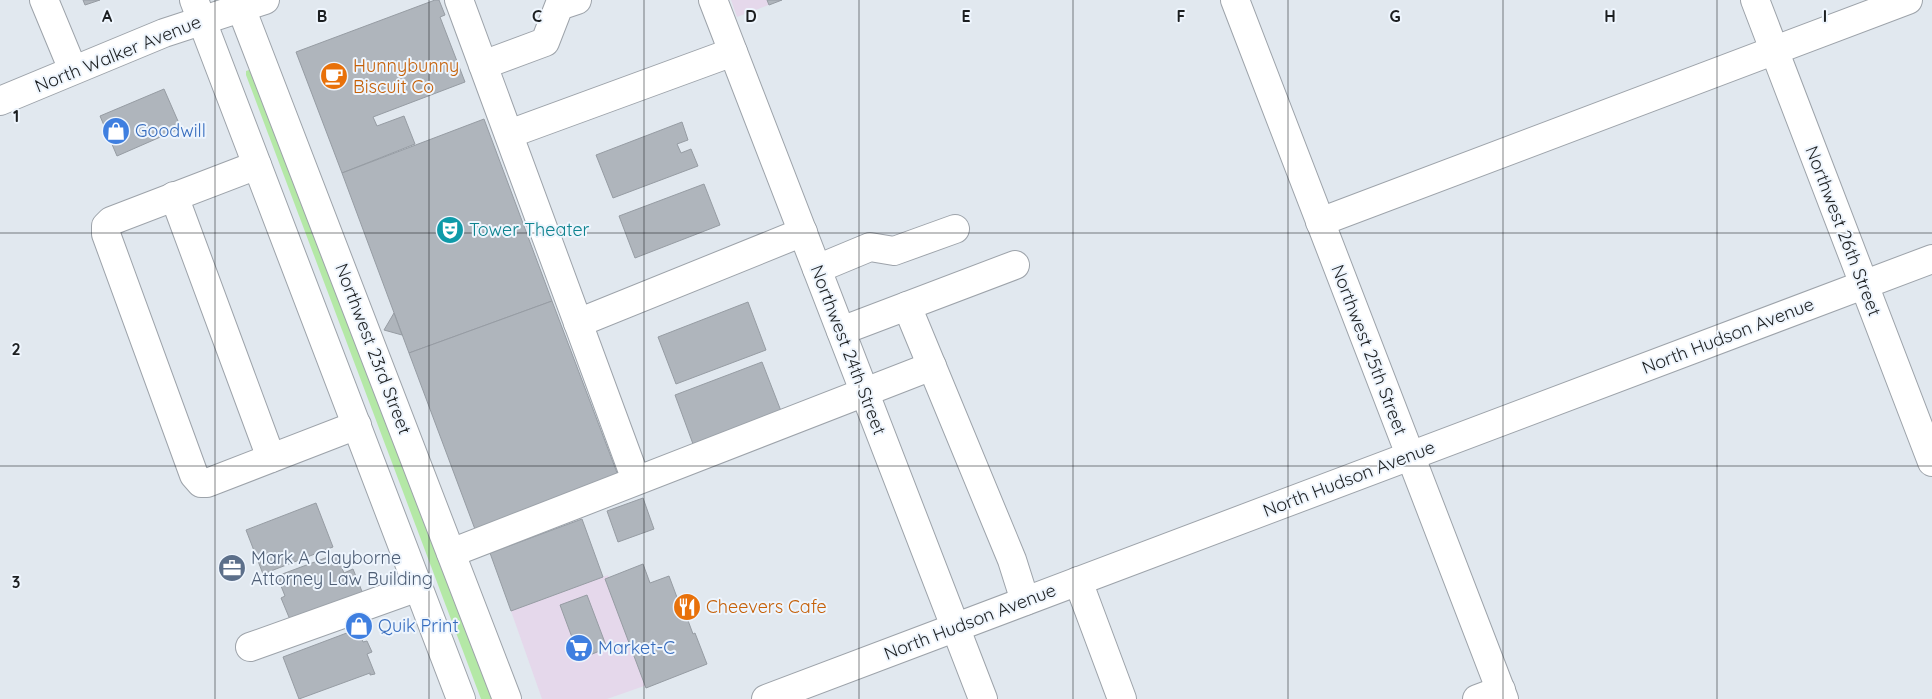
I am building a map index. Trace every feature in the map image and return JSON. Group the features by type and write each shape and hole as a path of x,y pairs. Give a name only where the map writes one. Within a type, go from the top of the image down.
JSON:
{"street":[{"path":"44,0 73,70"},
{"path":"459,0 636,480"},
{"path":"483,66 545,42 559,6 577,0"},
{"name":"Northwest 24th Street","path":"713,0 983,699"},
{"name":"Northwest 25th Street","path":"1235,0 1410,456 1494,696"},
{"name":"Northwest 26th Street","path":"1755,0 1932,462"},
{"path":"1320,222 1908,0"},
{"name":"North Walker Avenue","path":"2,93 73,70 164,33 198,10 248,3"},
{"name":"Northwest 23rd Street","path":"248,3 451,553 507,699"},
{"path":"198,10 461,699"},
{"path":"508,134 734,52"},
{"path":"257,164 111,220 106,226 106,234 194,475 201,483 207,483 356,425"},
{"path":"174,196 271,458"},
{"path":"817,269 870,247 894,250 955,229"},
{"path":"578,322 803,232"},
{"name":"North Hudson Avenue","path":"766,699 1932,259"},
{"path":"841,331 1015,265"},
{"path":"907,306 1012,560 1025,601"},
{"path":"451,553 932,366"},
{"path":"1078,581 1122,699"},
{"path":"250,647 418,587"}],"shaded area":[{"path":"731,0 782,0 737,17"},
{"name":"Market-C","path":"608,575 647,685 607,699 542,699 511,611"}],"green space":[{"path":"246,71 252,72 492,699 481,699 246,75"}],"building":[{"path":"83,0 100,0 85,5"},
{"path":"439,0 445,15 440,17 465,82 373,117 377,126 404,116 415,144 342,173 296,52"},
{"path":"767,0 782,0 769,5"},
{"path":"164,89 181,128 117,156 100,116"},
{"name":"Tower Theater","path":"484,119 552,301 409,353 342,173"},
{"path":"682,122 688,140 677,144 681,153 691,149 698,166 613,198 596,155"},
{"path":"704,184 720,225 635,258 619,216"},
{"path":"552,301 619,478 476,532 409,353"},
{"path":"748,302 766,350 676,384 658,337"},
{"path":"394,313 402,335 384,330"},
{"path":"762,362 781,411 693,444 675,395"},
{"path":"643,498 654,529 618,542 607,511"},
{"path":"316,503 333,547 263,574 246,530"},
{"path":"582,519 603,577 511,611 490,553"},
{"path":"336,554 344,573 353,569 363,594 291,622 281,598 285,596 277,576"},
{"path":"643,564 650,583 669,576 681,608 683,607 707,664 646,688 605,579"},
{"path":"587,595 607,648 580,659 560,605"},
{"path":"360,628 364,639 362,639 363,642 367,641 372,652 367,654 375,674 370,675 370,673 299,699 283,657"}],"place":[{"name":"Hunnybunny Biscuit Co","path":"334,76"},
{"name":"Goodwill","path":"116,131"},
{"name":"Tower Theater","path":"450,230"},
{"name":"Mark A Clayborne Attorney Law Building","path":"232,568"},
{"name":"Cheevers Cafe","path":"687,607"},
{"name":"Quik Print","path":"359,626"},
{"name":"Market-C","path":"579,648"}]}
